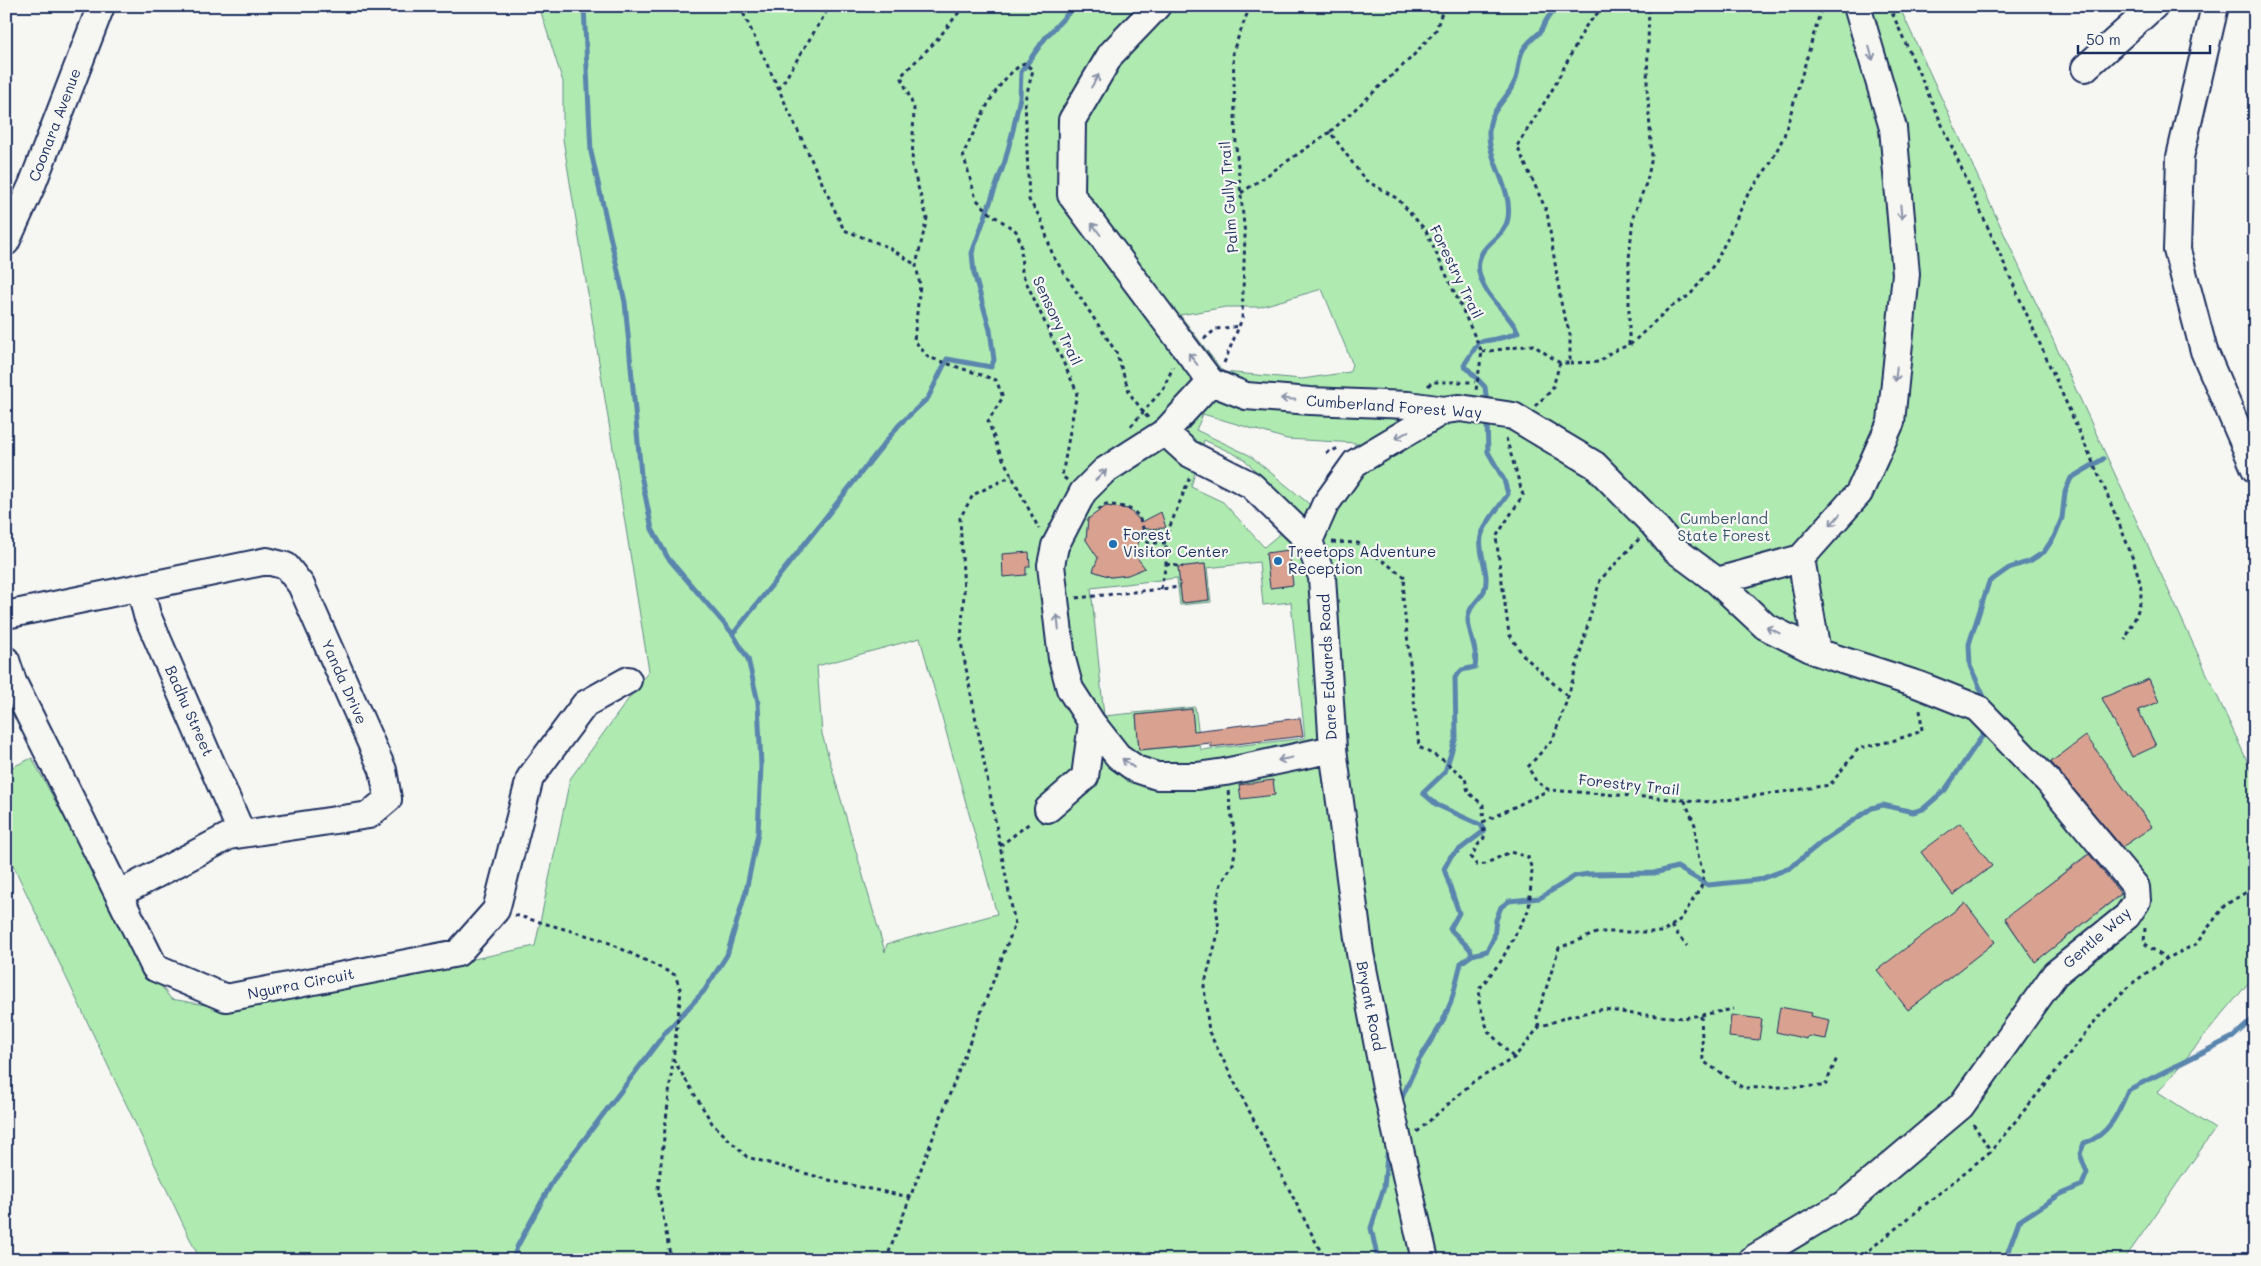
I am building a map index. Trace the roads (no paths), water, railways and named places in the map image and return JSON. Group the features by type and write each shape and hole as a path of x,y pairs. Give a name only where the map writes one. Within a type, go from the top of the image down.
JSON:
{"street":[{"name":"Coonara Avenue","path":"6,242 32,185 101,6"},
{"path":"1157,6 1111,54 1072,120 1071,195 1210,382 1165,432 1110,467 1088,503 1055,546 1051,565 1062,659 1070,689 1092,723 1118,756 1136,770 1157,776 1197,776 1333,749"},
{"path":"1717,581 1801,558 1859,493 1892,422 1906,274 1893,128 1857,6"},
{"path":"2085,68 2154,6"},
{"path":"2216,6 2180,157 2177,250 2204,351 2255,469"},
{"name":"Cumberland Forest Way","path":"1210,382 1246,396 1310,401 1408,405 1444,410 1460,408 1476,400 1512,424 1595,465 1653,524 1674,549 1717,581 1765,626 1817,652"},
{"path":"1165,432 1188,453 1251,485 1309,541 1325,505 1355,463 1444,410"},
{"name":"Dare Edwards Road","path":"1309,541 1322,578 1333,749"},
{"path":"1801,558 1817,652"},
{"name":"Yanda Drive","path":"6,615 267,561 286,566 301,585 383,770 388,799 369,815 229,836 119,894"},
{"name":"Badhu Street","path":"140,588 147,615 242,834"},
{"name":"Gentle Way","path":"1751,1260 1846,1203 1960,1106 2055,974 2127,916 2137,901 2136,887 2048,781 1985,716 1919,685 1817,652"},
{"name":"Ngurra Circuit","path":"6,660 13,682 155,968 226,998 458,953 496,910 530,778 585,704 628,680"},
{"path":"1048,809 1085,777 1092,723"},
{"name":"Bryant Road","path":"1333,749 1360,953 1386,1087 1425,1260"}],"waterway":[{"path":"513,1260 517,1247 554,1179 665,1033 704,991 727,955 746,891 758,833 761,766 758,702 748,659 733,634 668,558 652,529 641,475 625,302 591,152 584,6"},
{"path":"733,634 899,425 928,398 947,359 991,367 994,360 990,330 974,273 972,253 1005,161 1020,97 1021,72 1046,37 1075,6"},
{"path":"1487,404 1485,387 1464,365 1479,342 1518,332 1486,289 1479,272 1481,255 1485,248 1502,232 1506,225 1509,208 1508,199 1492,155 1489,133 1490,124 1492,116 1515,81 1524,49 1541,31 1550,15 1561,6"},
{"path":"1400,1102 1419,1060 1442,1023 1451,1002 1461,963 1472,955 1470,949 1450,929 1459,913 1444,869 1451,856 1484,831 1481,825 1437,805 1423,793 1445,772 1456,737 1455,677 1462,670 1475,667 1476,661 1468,616 1471,608 1482,595 1486,584 1481,550 1482,532 1508,494 1504,480 1488,452 1487,420"},
{"path":"1985,703 1985,699 1970,666 1969,644 1989,582 2009,568 2030,561 2044,552 2054,537 2062,518 2065,492 2071,478 2103,459"},
{"path":"1472,955 1487,951 1494,937 1496,920 1501,907 1509,901 1540,898 1575,876 1654,873 1677,867 1708,885 1758,880 1790,868 1824,840 1872,808 1883,805 1913,812 1923,809 1945,790 1983,735 1984,729"},
{"path":"2005,1260 2019,1221 2061,1194 2082,1185 2087,1173 2080,1154 2084,1143 2093,1140 2107,1129 2117,1115 2128,1090 2233,1037 2255,1017"},
{"path":"1378,1260 1371,1228 1384,1187 1388,1146"}],"place":[{"name":"Forest Visitor Center","path":"1113,544"},
{"name":"Treetops Adventure Reception","path":"1278,561"}],"park label":[{"name":"Cumberland State Forest","path":"1724,528"}]}
